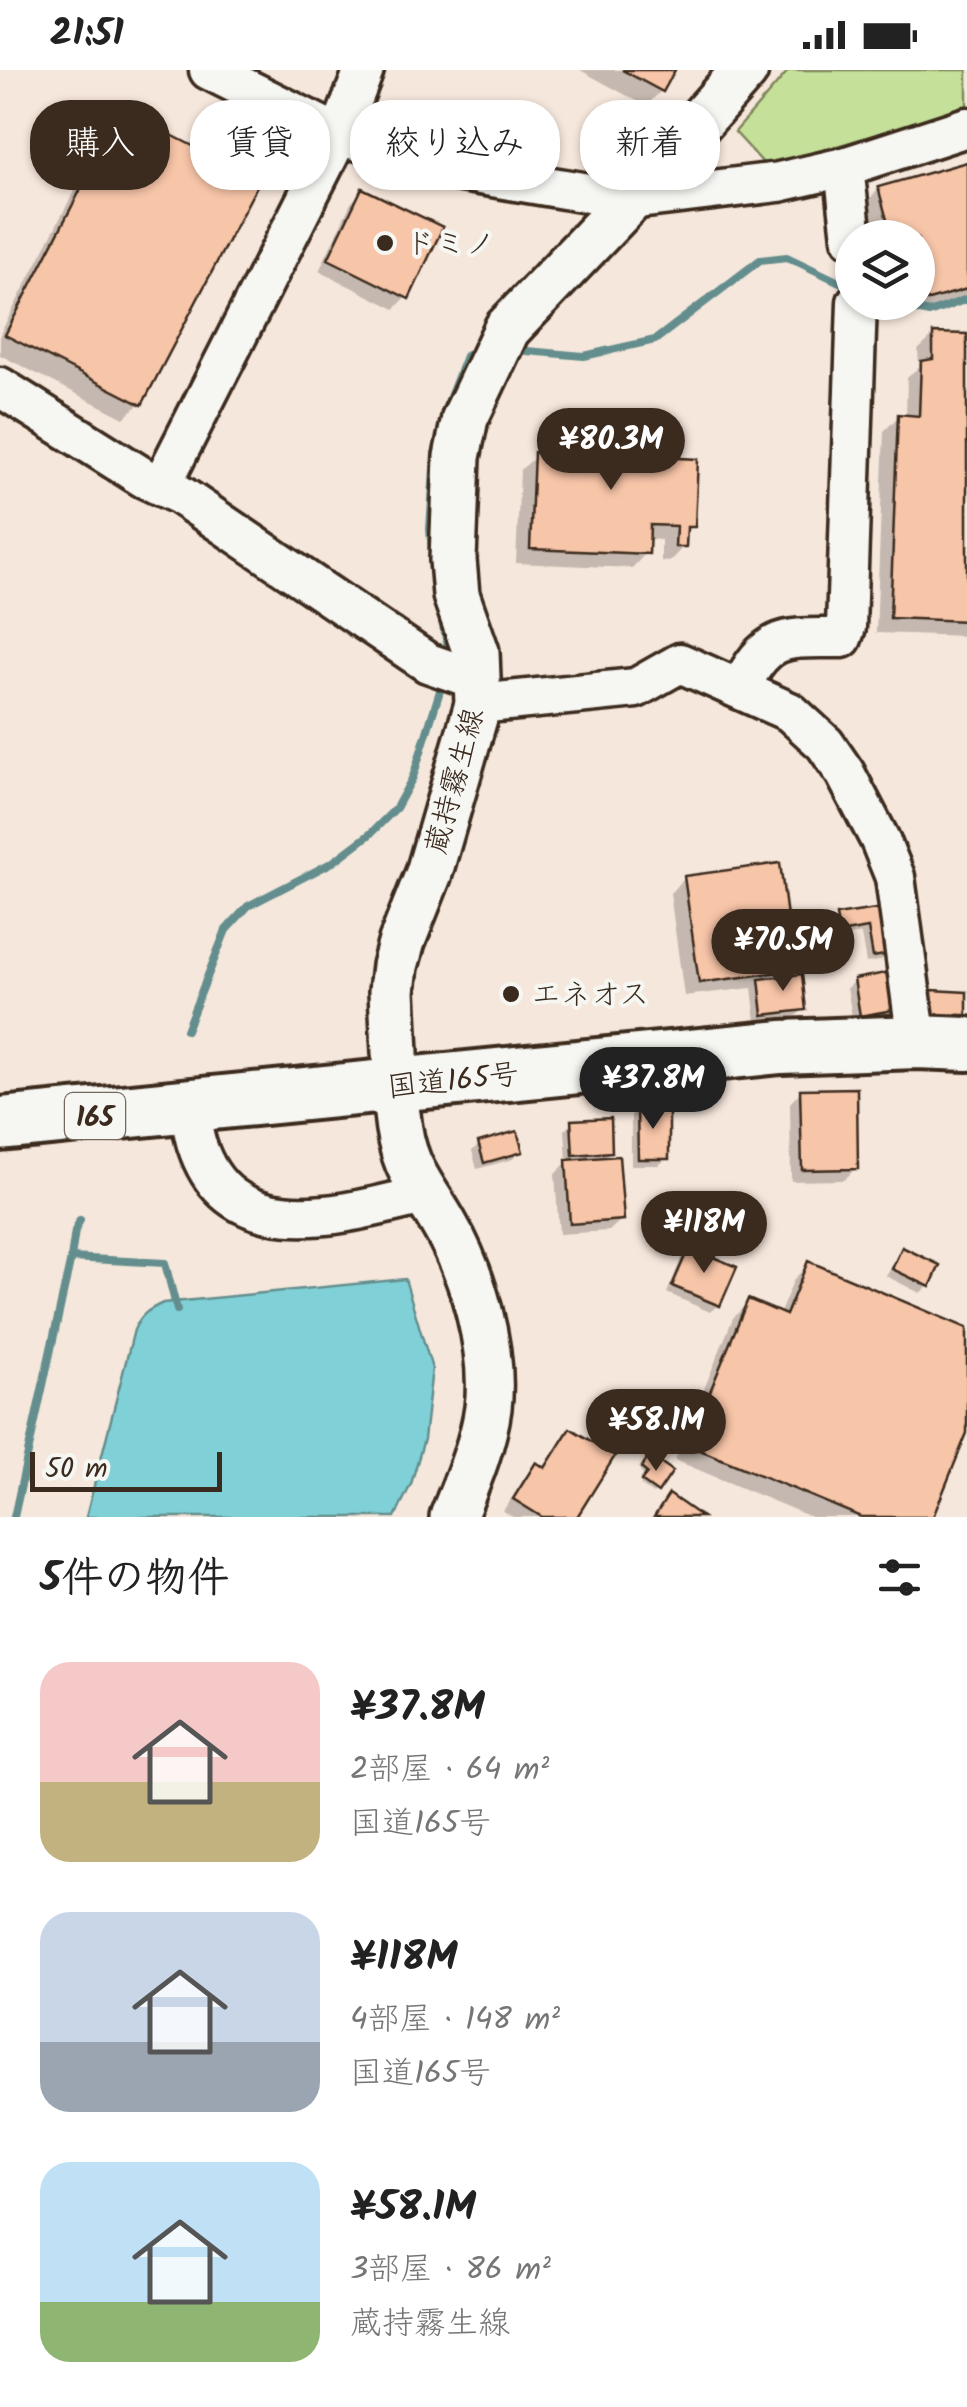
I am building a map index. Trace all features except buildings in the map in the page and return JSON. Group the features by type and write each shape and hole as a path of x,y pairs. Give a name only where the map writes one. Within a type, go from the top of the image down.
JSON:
{"highway":[{"name":"国道165号","path":"0,1124 781,1047 942,1043"}],"main road":[{"name":"蔵持霧生線","path":"395,1053 395,966 429,874 478,692 476,652 456,594 453,560 456,457 466,418 507,329 630,200 745,70"},
{"path":"398,1114 400,1146 466,1268 486,1351 488,1407 465,1512"}],"street":[{"path":"209,70 339,135 456,171 630,200 779,182 967,127"},
{"path":"162,484 339,135 364,70"},
{"path":"844,166 850,220"},
{"path":"740,688 755,659 770,647 785,640 842,638 846,627 856,320"},
{"path":"0,387 144,478 162,484 428,663 478,692 636,688 680,663 790,712 825,744 860,801 895,877 942,1043"},
{"path":"189,1108 198,1148 213,1174 230,1195 248,1207 315,1218 424,1195"}],"green space":[{"path":"789,70 967,70 967,109 766,166 735,132"}],"water":[{"path":"405,1279 432,1369 424,1439 411,1484 395,1517 86,1517 134,1330 149,1310 163,1303"}],"waterway":[{"path":"515,350 584,356 655,340 760,260 787,257 835,280"},
{"path":"935,311 967,299"},
{"path":"445,410 466,356 477,350"},
{"path":"432,554 435,453"},
{"path":"442,622 447,657"},
{"path":"186,1030 226,930 248,906 333,862 396,808 413,777 443,681"},
{"path":"80,1220 71,1258 165,1263 177,1310"},
{"path":"14,1517 71,1258"}],"place":[{"name":"ドミノ","path":"385,243"},
{"name":"エネオス","path":"511,994"}]}
